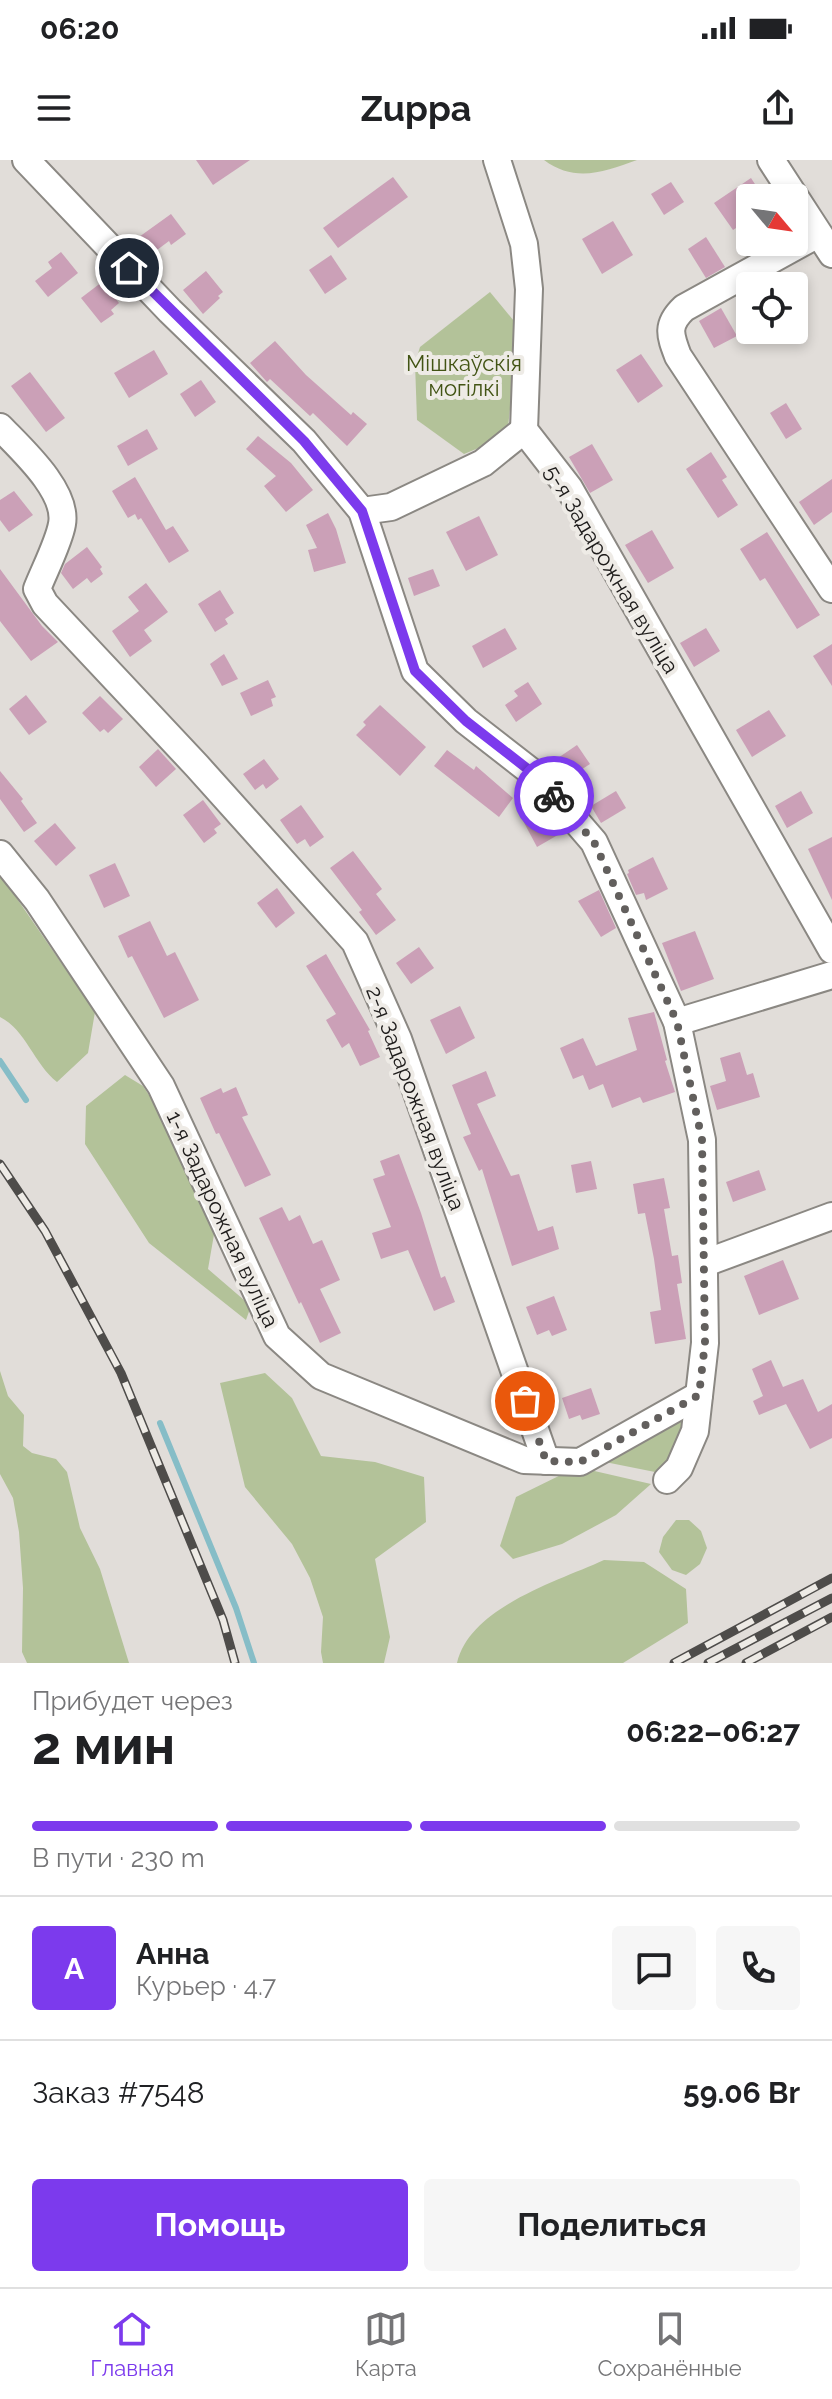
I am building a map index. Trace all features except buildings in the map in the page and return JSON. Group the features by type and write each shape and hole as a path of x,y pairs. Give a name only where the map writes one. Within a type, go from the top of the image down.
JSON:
{"street":[{"path":"26,160 170,311 304,441 362,511 415,671 466,721 538,777 594,842 677,1022 702,1140 705,1343 695,1431 679,1468 667,1480"},
{"path":"362,511 391,507 483,463 524,430 529,289 524,244 497,160"},
{"path":"771,160 825,244 684,308 674,318 670,337 678,356 832,589"},
{"name":"2-я Задарожная вуліца","path":"0,427 37,467 58,496 63,523 37,589 45,604 197,766 355,942 398,1039 546,1461"},
{"name":"5-я Задарожная вуліца","path":"524,430 569,488 832,950"},
{"name":"1-я Задарожная вуліца","path":"0,854 37,900 161,1086 277,1336 321,1376 524,1460 580,1462 699,1395"},
{"path":"677,1022 832,975"},
{"path":"705,1263 832,1216"}],"green space":[{"path":"544,160 637,160 601,171 578,173"},
{"name":"Мішкаўскія могілкі","path":"490,292 519,327 508,427 481,447 464,454 417,420 415,363 420,347"},
{"path":"0,874 95,1012 88,1053 57,1082 17,1030 0,1017"},
{"path":"125,1075 143,1086 168,1124 216,1223 208,1269 251,1306 246,1320 149,1243 85,1144 86,1106"},
{"path":"0,1371 8,1396 24,1415 23,1446 32,1453 56,1459 67,1472 80,1528 100,1569 129,1663 27,1663 22,1652 23,1588 19,1532 13,1498 0,1474"},
{"path":"265,1373 292,1398 321,1456 375,1462 424,1477 426,1522 375,1559 390,1637 384,1663 323,1663 323,1617 310,1578 292,1544 245,1487 220,1383"},
{"path":"684,1418 674,1454 660,1473 595,1460"},
{"path":"577,1467 651,1484 616,1515 562,1544 513,1559 500,1546 516,1497"},
{"path":"676,1520 689,1520 701,1531 707,1548 700,1564 686,1575 672,1570 659,1552 663,1537"},
{"path":"604,1560 644,1562 686,1589 688,1623 623,1663 457,1663 465,1643 479,1626 497,1612 540,1587"}],"waterway":[{"path":"0,1061 26,1100"},
{"path":"160,1423 236,1608 254,1663"}],"railway":[{"path":"0,1164 45,1231 121,1373 223,1620 235,1663"},
{"path":"674,1663 832,1578"},
{"path":"708,1663 832,1598"},
{"path":"746,1663 832,1617"}],"way so far":[{"path":"525,1401 546,1461 580,1462 699,1395 705,1343 702,1140 677,1022 594,842 554,796"}],"route":[{"path":"129,268 304,441 362,511 415,671 466,721 538,777 554,796"}]}
